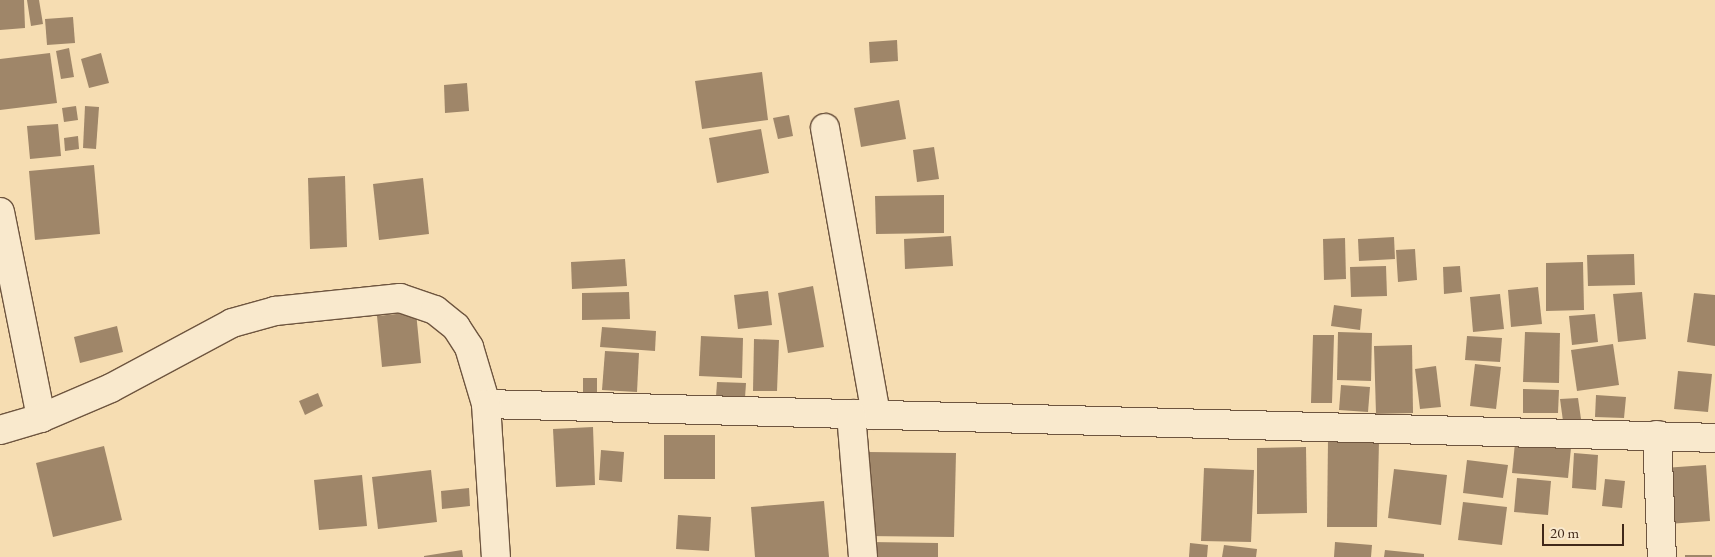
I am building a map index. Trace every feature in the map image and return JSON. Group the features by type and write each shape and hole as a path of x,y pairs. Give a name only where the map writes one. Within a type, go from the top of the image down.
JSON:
{"street":[{"path":"825,128 864,414 863,557"},
{"path":"0,212 41,418"},
{"path":"0,430 41,418 110,388 232,323 276,311 400,298 435,310 456,327 469,347 486,404 496,557"},
{"path":"486,404 1715,438"},
{"path":"1657,435 1662,557"}],"building":[{"path":"0,0 24,0 25,28 0,30"},
{"path":"27,0 39,0 43,24 31,26"},
{"path":"73,17 75,43 47,45 45,19"},
{"path":"897,40 898,61 870,63 869,42"},
{"path":"69,48 74,77 61,79 56,51"},
{"path":"50,53 57,103 0,110 0,59"},
{"path":"101,53 109,83 89,88 81,59"},
{"path":"762,72 768,120 702,129 695,81"},
{"path":"467,83 469,111 445,113 444,85"},
{"path":"899,100 906,139 861,147 854,108"},
{"path":"76,106 78,120 64,122 62,108"},
{"path":"85,106 99,107 96,149 83,148"},
{"path":"789,115 793,136 778,139 773,118"},
{"path":"58,124 61,156 30,159 27,126"},
{"path":"761,129 769,173 717,183 709,138"},
{"path":"78,136 79,149 65,151 64,138"},
{"path":"934,147 939,179 917,182 913,150"},
{"path":"94,165 100,234 35,240 29,171"},
{"path":"345,176 347,247 310,249 308,178"},
{"path":"423,178 429,234 379,240 373,184"},
{"path":"944,195 944,233 876,234 875,196"},
{"path":"951,236 953,266 905,269 904,239"},
{"path":"1394,237 1395,259 1359,261 1358,239"},
{"path":"1345,238 1346,279 1324,280 1323,239"},
{"path":"1415,249 1417,280 1398,282 1396,250"},
{"path":"1634,254 1635,285 1588,286 1587,255"},
{"path":"625,259 627,286 572,289 571,262"},
{"path":"1583,262 1584,310 1546,311 1546,263"},
{"path":"1386,266 1387,296 1351,297 1350,267"},
{"path":"1460,266 1462,292 1444,294 1443,267"},
{"path":"813,286 824,347 788,353 778,293"},
{"path":"1538,287 1542,324 1511,327 1508,290"},
{"path":"768,291 772,325 738,329 734,295"},
{"path":"629,292 630,319 582,320 582,293"},
{"path":"1642,292 1646,339 1618,342 1613,294"},
{"path":"1694,293 1715,295 1715,346 1687,342"},
{"path":"1500,294 1504,329 1473,332 1470,297"},
{"path":"1334,305 1362,309 1360,330 1331,326"},
{"path":"416,312 421,363 382,367 377,316"},
{"path":"1595,314 1598,342 1572,345 1569,316"},
{"path":"117,326 123,352 80,363 74,337"},
{"path":"602,327 656,331 655,351 600,347"},
{"path":"1338,332 1372,333 1371,381 1337,380"},
{"path":"1525,332 1560,333 1559,383 1523,382"},
{"path":"1313,335 1334,335 1332,403 1311,403"},
{"path":"701,336 743,338 742,378 699,376"},
{"path":"1467,336 1502,338 1500,362 1465,360"},
{"path":"754,339 779,340 777,391 753,391"},
{"path":"1613,344 1619,385 1577,391 1571,350"},
{"path":"1412,345 1413,413 1376,414 1374,346"},
{"path":"605,351 639,353 637,392 602,390"},
{"path":"1475,364 1501,367 1496,409 1470,406"},
{"path":"1436,366 1441,407 1420,409 1415,369"},
{"path":"1678,371 1712,374 1708,412 1674,409"},
{"path":"583,378 597,378 597,395 583,394"},
{"path":"717,382 746,383 745,398 716,397"},
{"path":"1341,385 1370,387 1368,412 1339,410"},
{"path":"1523,389 1559,390 1558,413 1523,413"},
{"path":"318,393 323,406 305,415 299,401"},
{"path":"1596,395 1626,397 1624,418 1595,417"},
{"path":"1578,398 1581,419 1563,421 1560,399"},
{"path":"593,427 595,485 556,487 553,429"},
{"path":"664,435 715,435 715,479 664,479"},
{"path":"1328,440 1379,441 1377,527 1327,527"},
{"path":"1515,443 1571,448 1568,478 1512,473"},
{"path":"104,446 122,520 53,537 36,463"},
{"path":"1306,447 1307,513 1257,514 1257,448"},
{"path":"601,450 624,452 622,482 599,480"},
{"path":"868,452 956,453 954,537 866,536"},
{"path":"1574,453 1598,455 1596,490 1572,488"},
{"path":"1467,460 1508,465 1503,498 1463,493"},
{"path":"1706,465 1710,521 1668,524 1664,468"},
{"path":"1204,468 1254,470 1251,542 1201,541"},
{"path":"1394,469 1447,475 1441,525 1388,518"},
{"path":"431,470 437,522 378,529 372,477"},
{"path":"362,475 367,526 319,530 314,480"},
{"path":"1517,478 1551,481 1548,515 1514,512"},
{"path":"1605,479 1625,481 1622,508 1602,506"},
{"path":"469,488 470,506 442,509 441,491"},
{"path":"824,501 829,557 755,557 751,507"},
{"path":"1463,502 1507,507 1502,545 1458,540"},
{"path":"678,515 711,517 709,551 676,549"},
{"path":"871,542 938,543 938,557 871,557"},
{"path":"1335,542 1372,545 1371,557 1334,557"},
{"path":"1190,543 1208,545 1207,557 1189,557"},
{"path":"1224,545 1257,549 1256,557 1222,557"},
{"path":"462,550 463,557 424,557 424,556"},
{"path":"1385,550 1424,554 1424,557 1384,557"},
{"path":"1685,555 1712,555 1712,557 1685,557"}]}
